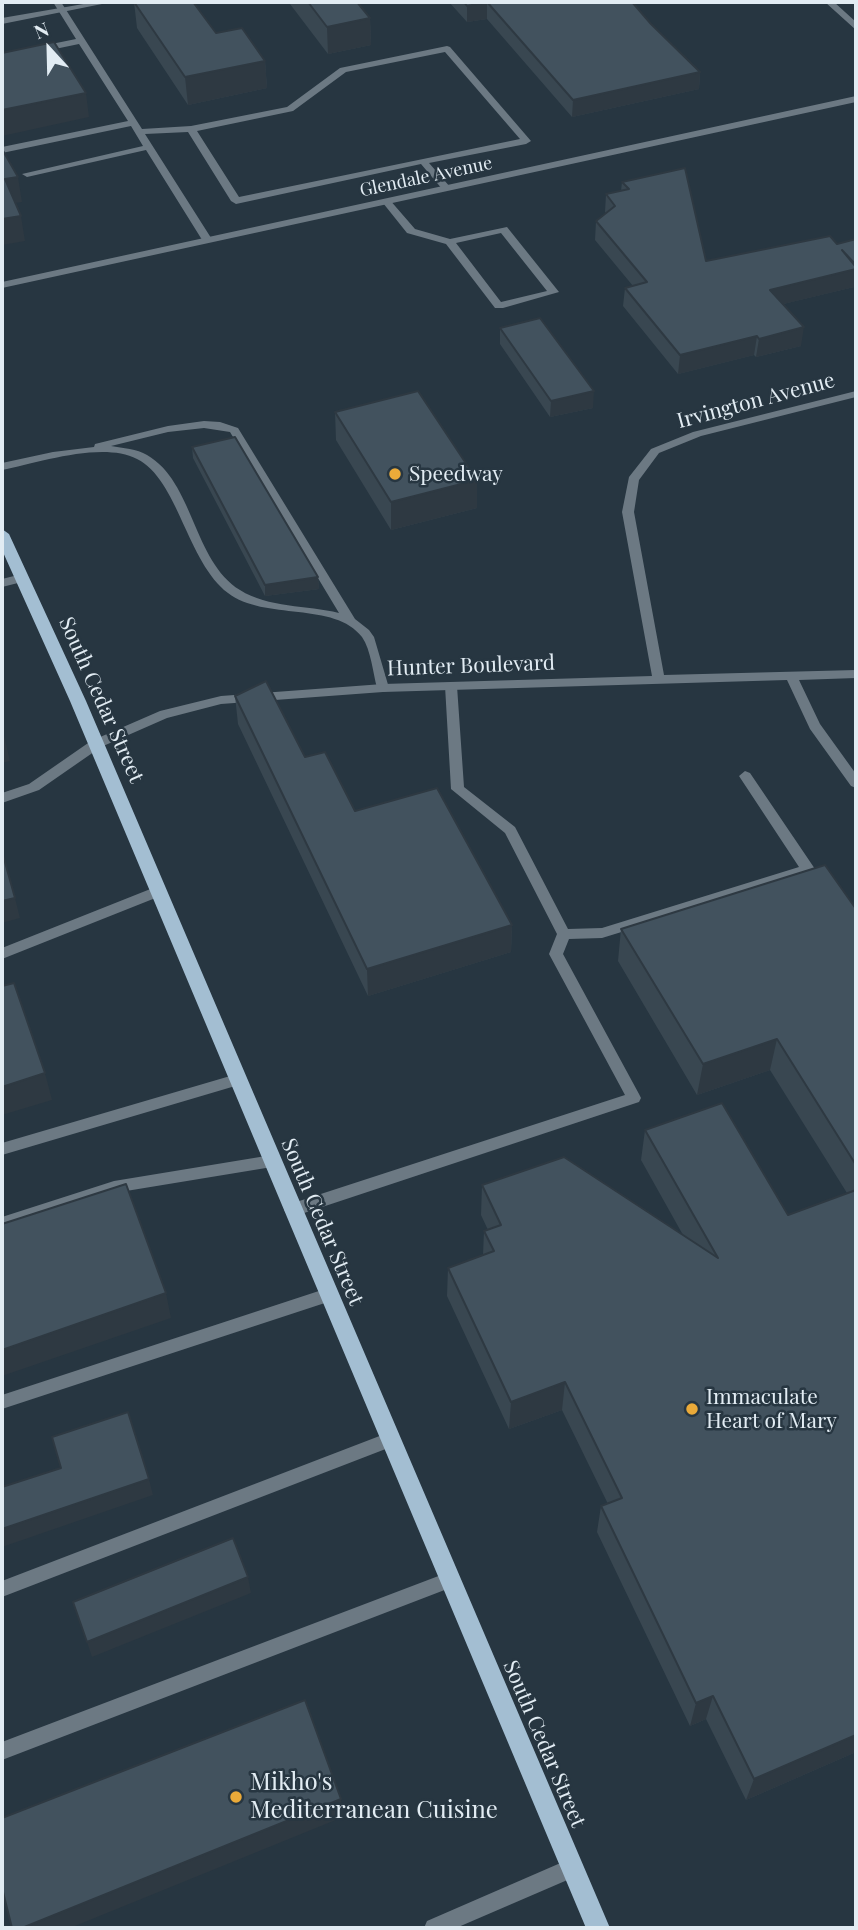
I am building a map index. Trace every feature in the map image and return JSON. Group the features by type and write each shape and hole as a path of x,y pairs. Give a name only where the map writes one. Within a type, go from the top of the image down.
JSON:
{"main road":[{"name":"South Cedar Street","path":"2,534 96,744 598,1928"}],"street":[{"path":"2,22 60,6 108,2"},
{"path":"829,2 856,27"},
{"path":"60,6 208,241"},
{"path":"2,57 82,41"},
{"path":"2,150 136,127 191,129 290,109 343,70 447,49 526,141 236,201 191,129"},
{"name":"Glendale Avenue","path":"2,285 856,99"},
{"path":"27,174 149,147"},
{"path":"423,161 446,188"},
{"path":"386,201 411,231 450,242 503,229 554,292 499,306 450,242"},
{"name":"Irvington Avenue","path":"659,680 628,512 633,480 655,451 697,434 856,394"},
{"path":"2,467 205,424 223,425 234,430 351,623"},
{"path":"80,450 123,452 142,456 159,470 213,573 234,593 260,604 325,613 351,623 366,634 383,688"},
{"path":"2,583 22,578"},
{"name":"Hunter Boulevard","path":"2,798 34,787 96,744 164,713 221,699 383,688 856,674"},
{"path":"791,676 814,726 856,783"},
{"path":"292,1210 634,1098 556,954 564,934 510,830 458,789 451,686"},
{"path":"564,934 602,933 808,869 745,776"},
{"path":"2,954 158,891"},
{"path":"2,1149 237,1080"},
{"path":"2,1224 114,1187 271,1161"},
{"path":"2,1402 328,1295"},
{"path":"2,1589 390,1440"},
{"path":"2,1751 450,1580"},
{"path":"434,1928 572,1868"}],"building":[{"path":"134,2 193,2 216,33 242,28 265,61 185,77"},
{"path":"308,2 357,2 370,18 327,27"},
{"path":"464,2 487,2 467,6"},
{"path":"487,2 632,2 700,72 573,100"},
{"path":"54,42 86,93 2,110 2,53"},
{"path":"2,149 18,177 5,179 21,216 2,219"},
{"path":"685,168 706,261 830,236 837,244 856,239 856,265 842,250 856,269 770,290 804,327 680,355 625,288 647,282 596,221 615,206 606,194 629,189 622,182"},
{"path":"540,318 594,391 551,401 500,328"},
{"path":"418,391 477,480 391,502 335,412"},
{"path":"235,437 318,577 265,585 192,447"},
{"path":"266,681 305,757 325,752 355,811 437,788 512,925 367,969 235,696"},
{"path":"2,855 15,898 2,901"},
{"path":"825,865 856,909 856,1165 777,1039 703,1064 621,929"},
{"path":"14,983 45,1073 2,1087 2,986"},
{"path":"722,1103 788,1215 856,1190 856,1735 754,1779 713,1696 696,1703 601,1506 622,1498 565,1382 511,1402 448,1268 494,1251 484,1231 501,1225 482,1185 564,1157 718,1258 645,1130"},
{"path":"126,1184 166,1293 2,1350 2,1224"},
{"path":"128,1412 149,1479 2,1529 2,1487 61,1468 52,1437"},
{"path":"233,1538 248,1577 87,1642 73,1602"},
{"path":"305,1700 341,1799 22,1928 12,1928 2,1888 2,1818"}],"place":[{"name":"Speedway","path":"395,474"},
{"name":"Immaculate Heart of Mary","path":"692,1409"},
{"name":"Mikho's Mediterranean Cuisine","path":"236,1797"}]}
